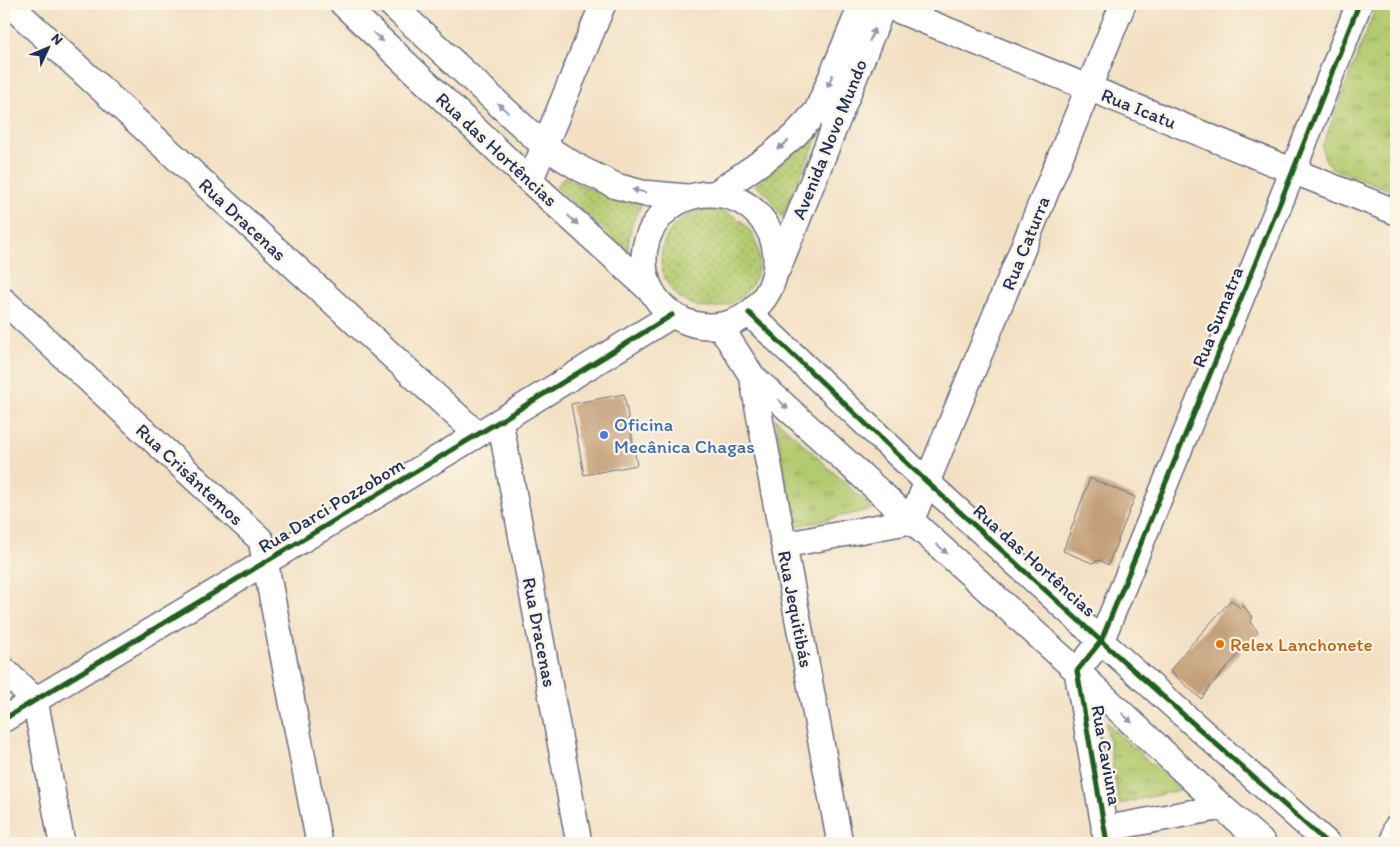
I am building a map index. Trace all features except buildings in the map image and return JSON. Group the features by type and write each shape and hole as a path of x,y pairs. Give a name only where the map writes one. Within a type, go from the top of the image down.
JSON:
{"street":[{"name":"Rua Dracenas","path":"9,4 477,434"},
{"name":"Rua das Hortências","path":"391,4 545,147 581,170 616,186 642,193 687,197"},
{"path":"530,181 603,4"},
{"path":"715,194 770,156 795,135 817,111 862,4"},
{"name":"Rua Icatu","path":"884,4 1293,172 1396,212"},
{"name":"Avenida Novo Mundo","path":"775,275 884,4"},
{"name":"Rua Caturra","path":"911,521 1123,4"},
{"name":"Rua Sumatra","path":"1077,671 1101,641 1293,172 1359,4"},
{"name":"Rua das Hortências","path":"348,6 530,181 652,292"},
{"path":"715,194 742,202 754,210 763,221 775,246 775,275 763,300 743,318 720,326 703,326 690,324 672,315 656,300 644,275 644,248 654,222 664,211 687,197 715,194"},
{"name":"Rua Crisântemos","path":"4,301 261,540 319,843"},
{"name":"Rua das Hortências","path":"749,313 927,482 1327,843"},
{"name":"Rua Darci Pozzobom","path":"4,719 500,421 672,315"},
{"path":"720,326 752,376 1263,843"},
{"name":"Rua Jequitibás","path":"752,376 840,843"},
{"name":"Rua Dracenas","path":"500,421 580,843"},
{"path":"784,545 911,521"},
{"path":"4,670 36,700 62,843"},
{"name":"Rua Caviuna","path":"1077,671 1105,836"},
{"path":"1105,836 1222,806"},
{"path":"1394,843 1396,828"}],"green space":[{"path":"1377,4 1396,4 1396,192 1331,168 1325,159 1322,147"},
{"path":"821,130 782,217 767,194 755,185"},
{"path":"564,177 612,197 643,203 631,226 628,252 556,187"},
{"path":"710,210 729,214 744,225 755,240 759,259 755,278 744,293 729,304 710,308 691,304 676,293 665,278 661,259 665,240 676,225 691,214"},
{"path":"775,418 873,509 794,527"},
{"path":"1106,722 1180,790 1119,804"}],"cycle path":[{"path":"1107,843 1077,671 1101,641 1293,171 1359,4"},
{"path":"749,313 927,482 1327,843"},
{"path":"4,719 500,421 672,315"}],"place":[{"name":"Oficina Mecânica Chagas","path":"604,435"},
{"name":"Relex Lanchonete","path":"1220,644"}]}
